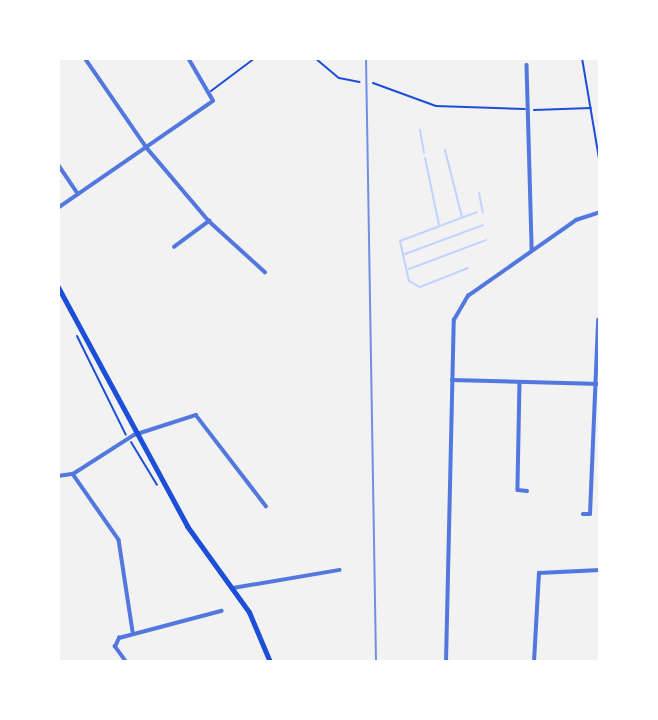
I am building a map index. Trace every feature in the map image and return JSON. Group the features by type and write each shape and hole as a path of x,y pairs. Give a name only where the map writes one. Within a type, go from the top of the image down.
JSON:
{"main road":[{"path":"58,287 134,435 233,588 270,662"}],"street":[{"path":"85,58 147,148 209,221 265,272"},
{"path":"58,208 213,100 211,91 188,58"},
{"path":"527,65 526,110 534,140 532,249"},
{"path":"58,164 78,194"},
{"path":"446,662 452,380 460,307 532,249 584,215 600,212"},
{"path":"174,247 209,221"},
{"path":"583,514 590,514 592,383 598,320"},
{"path":"452,380 600,384"},
{"path":"520,382 518,490 527,491"},
{"path":"58,476 73,474 134,435 199,416 266,506"},
{"path":"73,474 119,540 133,631"},
{"path":"233,588 339,569"},
{"path":"534,662 538,573 600,570"},
{"path":"126,662 115,641 133,631 205,620 221,611"}],"path":[{"path":"211,91 255,58"},
{"path":"314,58 339,78 360,82"},
{"path":"582,58 600,164"},
{"path":"373,83 436,106 526,110 590,108"}],"waterway":[{"path":"420,130 424,153"},
{"path":"445,150 462,217"},
{"path":"425,158 439,225"},
{"path":"479,193 483,213"},
{"path":"468,268 420,287 409,281 400,241 477,212"},
{"path":"405,254 483,225"},
{"path":"409,269 486,240"}],"railway":[{"path":"366,58 376,662"}]}
